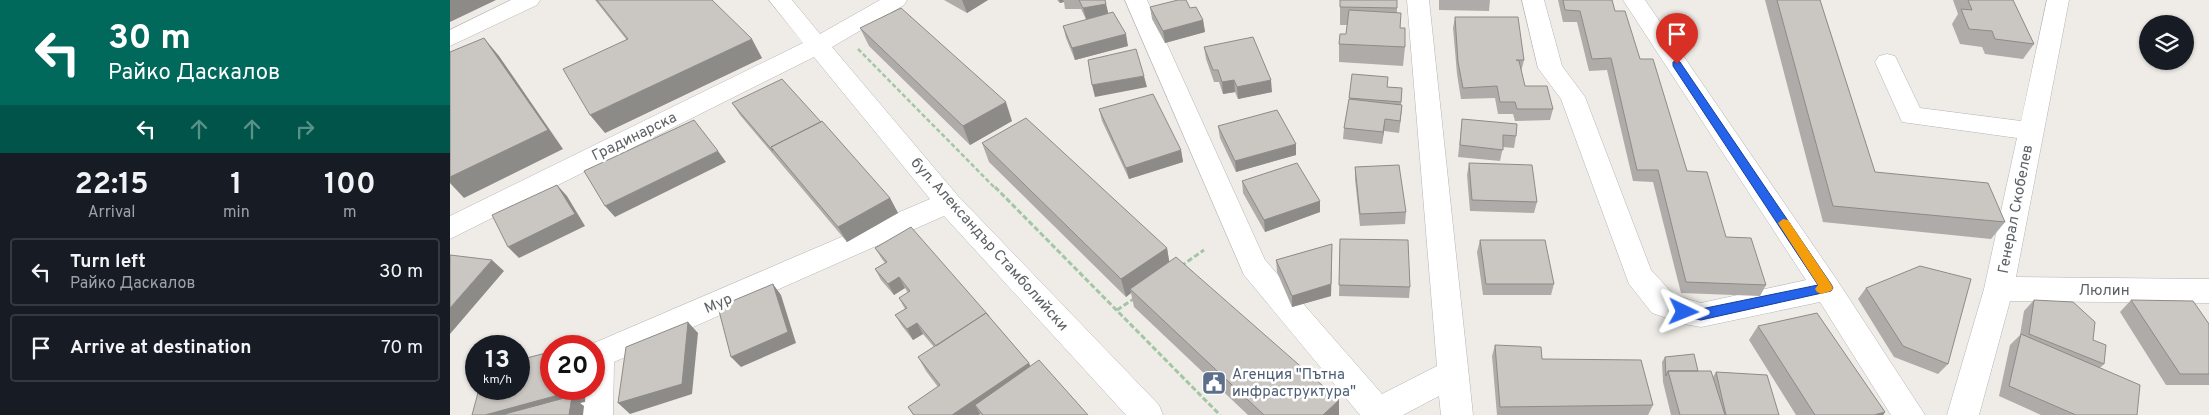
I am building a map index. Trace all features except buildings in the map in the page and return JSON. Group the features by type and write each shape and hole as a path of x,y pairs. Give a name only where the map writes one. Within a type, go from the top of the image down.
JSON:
{"street":[{"path":"450,39 529,0"},
{"name":"бул. Александър Стамболийски","path":"780,0 830,38 948,203 1147,415"},
{"name":"Градинарска","path":"450,228 830,38 896,0"},
{"path":"1136,0 1254,267 1380,414 1454,373"},
{"path":"1418,0 1457,415"},
{"path":"1533,0 1550,68 1573,97 1639,276 1663,304 1684,312 1701,314 1826,288"},
{"path":"1634,0 1909,415"},
{"name":"Генерал Скобелев","path":"1963,415 1999,289 2058,0"},
{"path":"1887,62 1911,116 2031,131"},
{"name":"Мур","path":"597,415 598,355 948,203"},
{"name":"Люлин","path":"1999,289 2209,291"}],"path":[{"path":"830,38 1116,310 1220,415"},
{"path":"1180,266 1204,250"},
{"path":"1116,310 1140,294"}],"slow traffic":[{"path":"1783,223 1826,288 1821,289"}],"place":[{"name":"Агенция \"Пътна инфраструктура\"","path":"1214,383"}],"route":[{"path":"1677,64 1826,288 1701,314 1684,312"}]}
